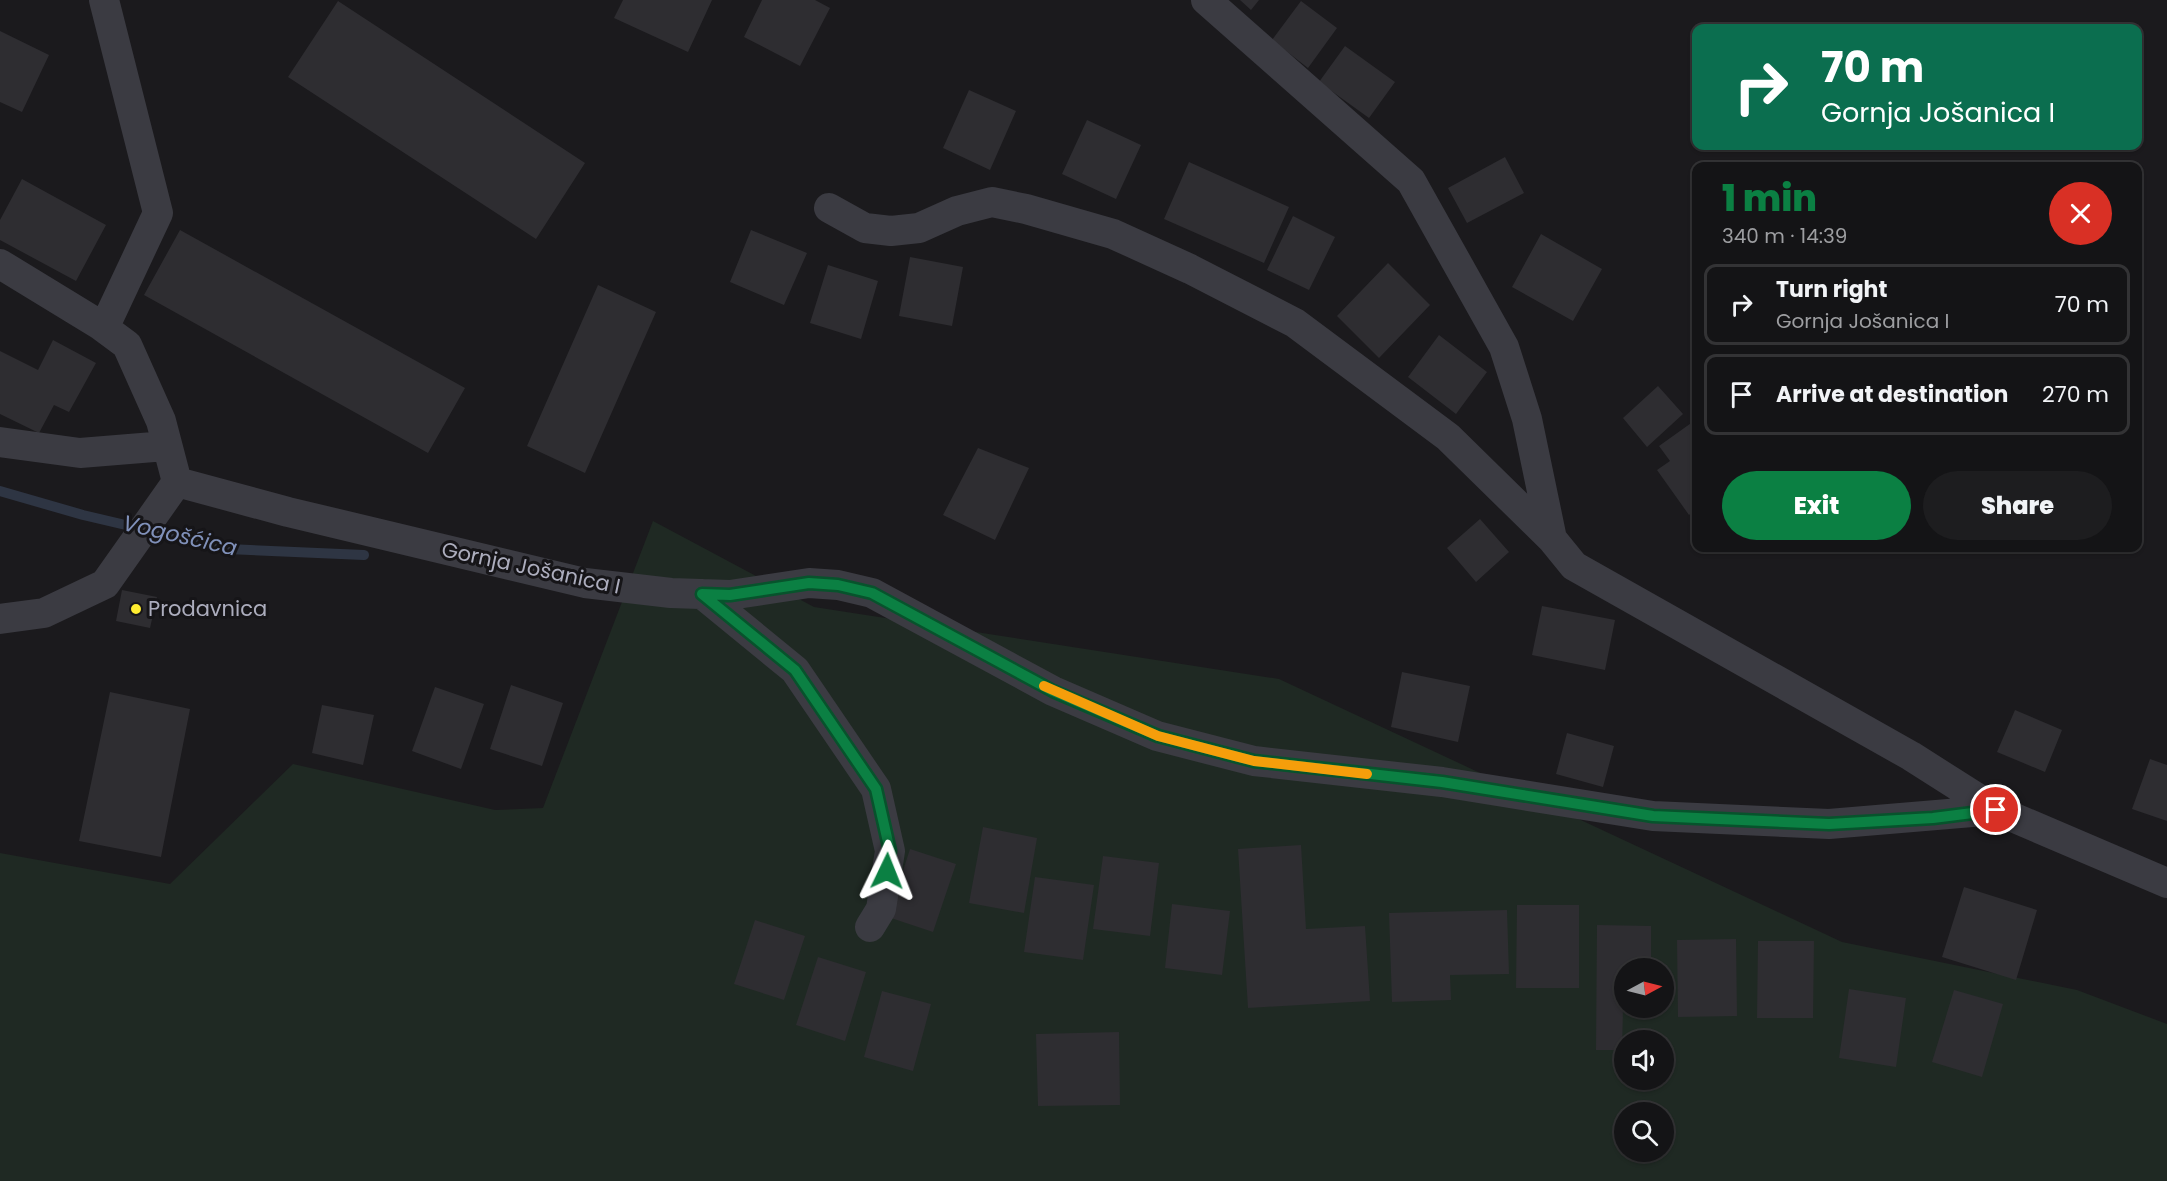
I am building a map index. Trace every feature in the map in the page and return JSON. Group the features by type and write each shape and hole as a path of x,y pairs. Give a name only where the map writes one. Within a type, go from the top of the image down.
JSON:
{"street":[{"path":"104,0 158,213 104,328"},
{"path":"1206,0 1411,182 1504,347 1527,419 1552,539"},
{"path":"829,208 865,228 891,231 919,228 957,211 992,202 1026,209 1113,234 1190,269 1295,323 1439,429 1552,539 1574,566 1911,756 1996,810 2167,883"},
{"path":"0,264 104,328 127,345 161,422 166,446 170,492 105,584 44,613 0,619"},
{"path":"0,442 80,453 166,446"},
{"name":"Gornja Jošanica I","path":"170,492 288,512 585,584 730,595 809,583 838,585 872,593 1053,691 1158,736 1254,761 1442,782 1653,816 1829,824 1933,818 1996,810"},
{"path":"702,594 795,670 876,789 890,851 880,909 870,927"}],"shaded area":[{"path":"653,521 814,607 1279,679 1842,942 2077,990 2167,1024 2167,1181 0,1181 0,853 170,884 293,764 495,810 543,808"}],"building":[{"path":"623,0 712,0 688,52 614,18"},
{"path":"762,0 815,0 830,8 800,66 744,37"},
{"path":"1240,0 1259,0 1251,10"},
{"path":"338,1 585,163 536,239 288,77"},
{"path":"1301,1 1337,28 1308,68 1272,40"},
{"path":"0,31 49,55 22,112 0,102"},
{"path":"1345,46 1395,82 1369,118 1319,82"},
{"path":"969,90 1016,111 990,170 943,148"},
{"path":"1087,120 1141,145 1116,199 1062,174"},
{"path":"1505,157 1524,193 1467,223 1448,188"},
{"path":"1189,162 1289,207 1264,263 1164,219"},
{"path":"22,179 106,225 76,281 0,240 0,220"},
{"path":"1293,216 1335,237 1309,290 1267,270"},
{"path":"180,230 465,388 428,453 144,295"},
{"path":"751,230 807,253 784,305 730,282"},
{"path":"1541,234 1602,269 1573,321 1512,287"},
{"path":"910,257 963,267 952,326 899,316"},
{"path":"1388,263 1430,305 1379,358 1337,316"},
{"path":"828,265 878,281 861,339 810,323"},
{"path":"598,285 656,312 585,473 527,446"},
{"path":"1439,335 1487,372 1456,414 1408,377"},
{"path":"53,340 96,363 69,412 54,405 39,433 0,414 0,351 38,370"},
{"path":"1658,386 1683,414 1647,447 1623,418"},
{"path":"1692,422 1692,512 1689,515 1657,470 1670,461 1659,446"},
{"path":"978,448 1029,468 995,540 943,515"},
{"path":"1480,519 1509,552 1476,582 1447,548"},
{"name":"Prodavnica","path":"122,590 157,597 150,628 116,621"},
{"path":"1542,606 1615,620 1605,670 1532,655"},
{"path":"1402,672 1470,686 1458,742 1391,727"},
{"path":"511,685 563,703 542,766 490,749"},
{"path":"435,687 484,704 461,769 412,751"},
{"path":"110,692 190,709 161,857 79,841"},
{"path":"322,705 374,715 363,765 312,753"},
{"path":"2015,710 2062,730 2045,772 1997,752"},
{"path":"1567,733 1614,746 1603,787 1556,774"},
{"path":"2150,759 2167,765 2167,821 2132,809"},
{"path":"983,827 1037,838 1024,913 969,903"},
{"path":"1301,845 1306,929 1365,926 1370,1001 1248,1008 1238,849"},
{"path":"910,849 956,864 933,932 888,917"},
{"path":"1103,856 1159,863 1150,936 1093,929"},
{"path":"1035,877 1094,885 1083,960 1024,952"},
{"path":"1964,887 2037,910 2016,980 1942,957"},
{"path":"1172,904 1230,911 1222,975 1165,968"},
{"path":"1517,905 1579,905 1579,988 1516,988"},
{"path":"1507,910 1509,974 1450,975 1451,1000 1392,1002 1389,913"},
{"path":"755,920 805,936 784,1000 734,984"},
{"path":"1597,925 1651,926 1651,958 1614,958 1614,1018 1623,1018 1622,1030 1614,1030 1614,1050 1596,1050"},
{"path":"1736,939 1737,1016 1678,1017 1677,940"},
{"path":"1758,941 1814,941 1813,1018 1757,1018"},
{"path":"818,957 866,972 845,1041 796,1025"},
{"path":"1849,989 1906,998 1896,1067 1839,1058"},
{"path":"1954,990 2003,1004 1982,1077 1932,1062"},
{"path":"882,991 931,1004 913,1071 864,1057"},
{"path":"1119,1032 1120,1105 1038,1106 1036,1034"}],"waterway":[{"name":"Vogošćica","path":"0,491 83,515 228,549 364,555"}],"slow traffic":[{"path":"1044,686 1158,736 1254,761 1367,774"}],"place":[{"name":"Prodavnica","path":"136,609"}],"route":[{"path":"887,871 890,851 876,789 795,670 702,594 730,595 809,583 838,585 872,593 1053,691 1158,736 1254,761 1442,782 1653,816 1829,824 1933,818 1996,810"}]}
